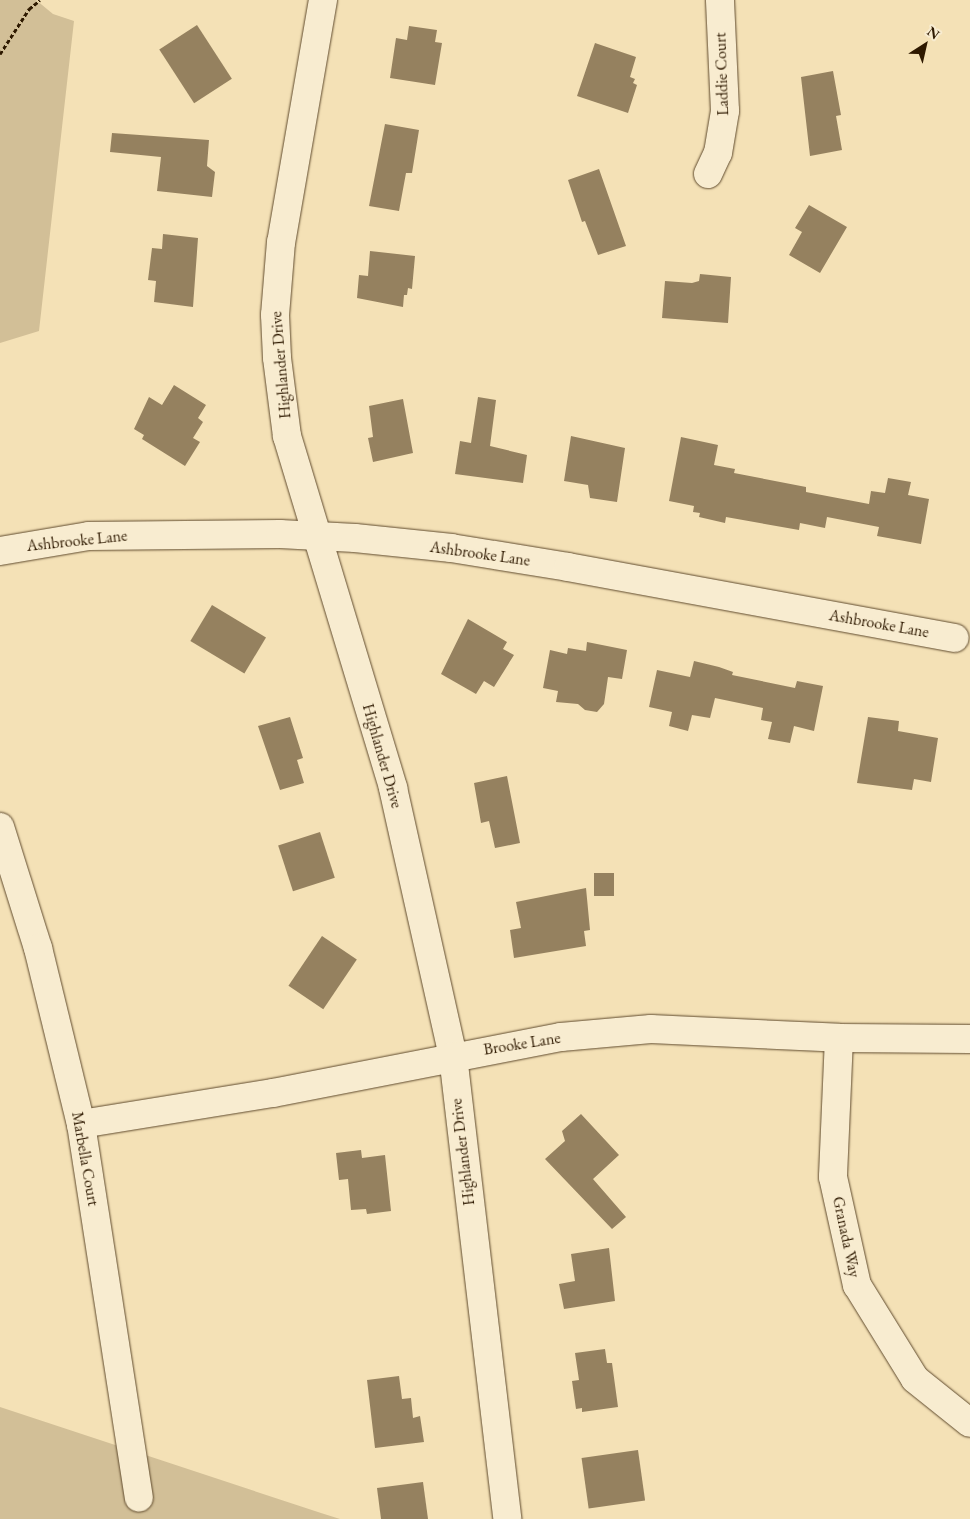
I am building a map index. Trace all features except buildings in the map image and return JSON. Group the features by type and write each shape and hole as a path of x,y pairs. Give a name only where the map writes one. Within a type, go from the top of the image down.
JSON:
{"street":[{"name":"Highlander Drive","path":"323,0 281,242 275,315 287,436 315,536 393,788 453,1056 507,1519"},
{"name":"Laddie Court","path":"708,174 718,153 726,111 720,0"},
{"name":"Ashbrooke Lane","path":"0,551 89,536 315,536 451,548 955,638"},
{"name":"Marbella Court","path":"0,828 38,948 81,1124 139,1498"},
{"name":"Brooke Lane","path":"81,1124 273,1092 453,1056 561,1038 651,1029 839,1038 970,1040"},
{"name":"Granada Way","path":"839,1038 833,1177 857,1285 915,1378 970,1423"}],"path":[{"path":"0,54 29,9 40,0"}],"shaded area":[{"path":"0,0 36,0 53,14 74,21 39,331 0,343"},
{"path":"0,1407 321,1513 340,1519 0,1519"}]}
